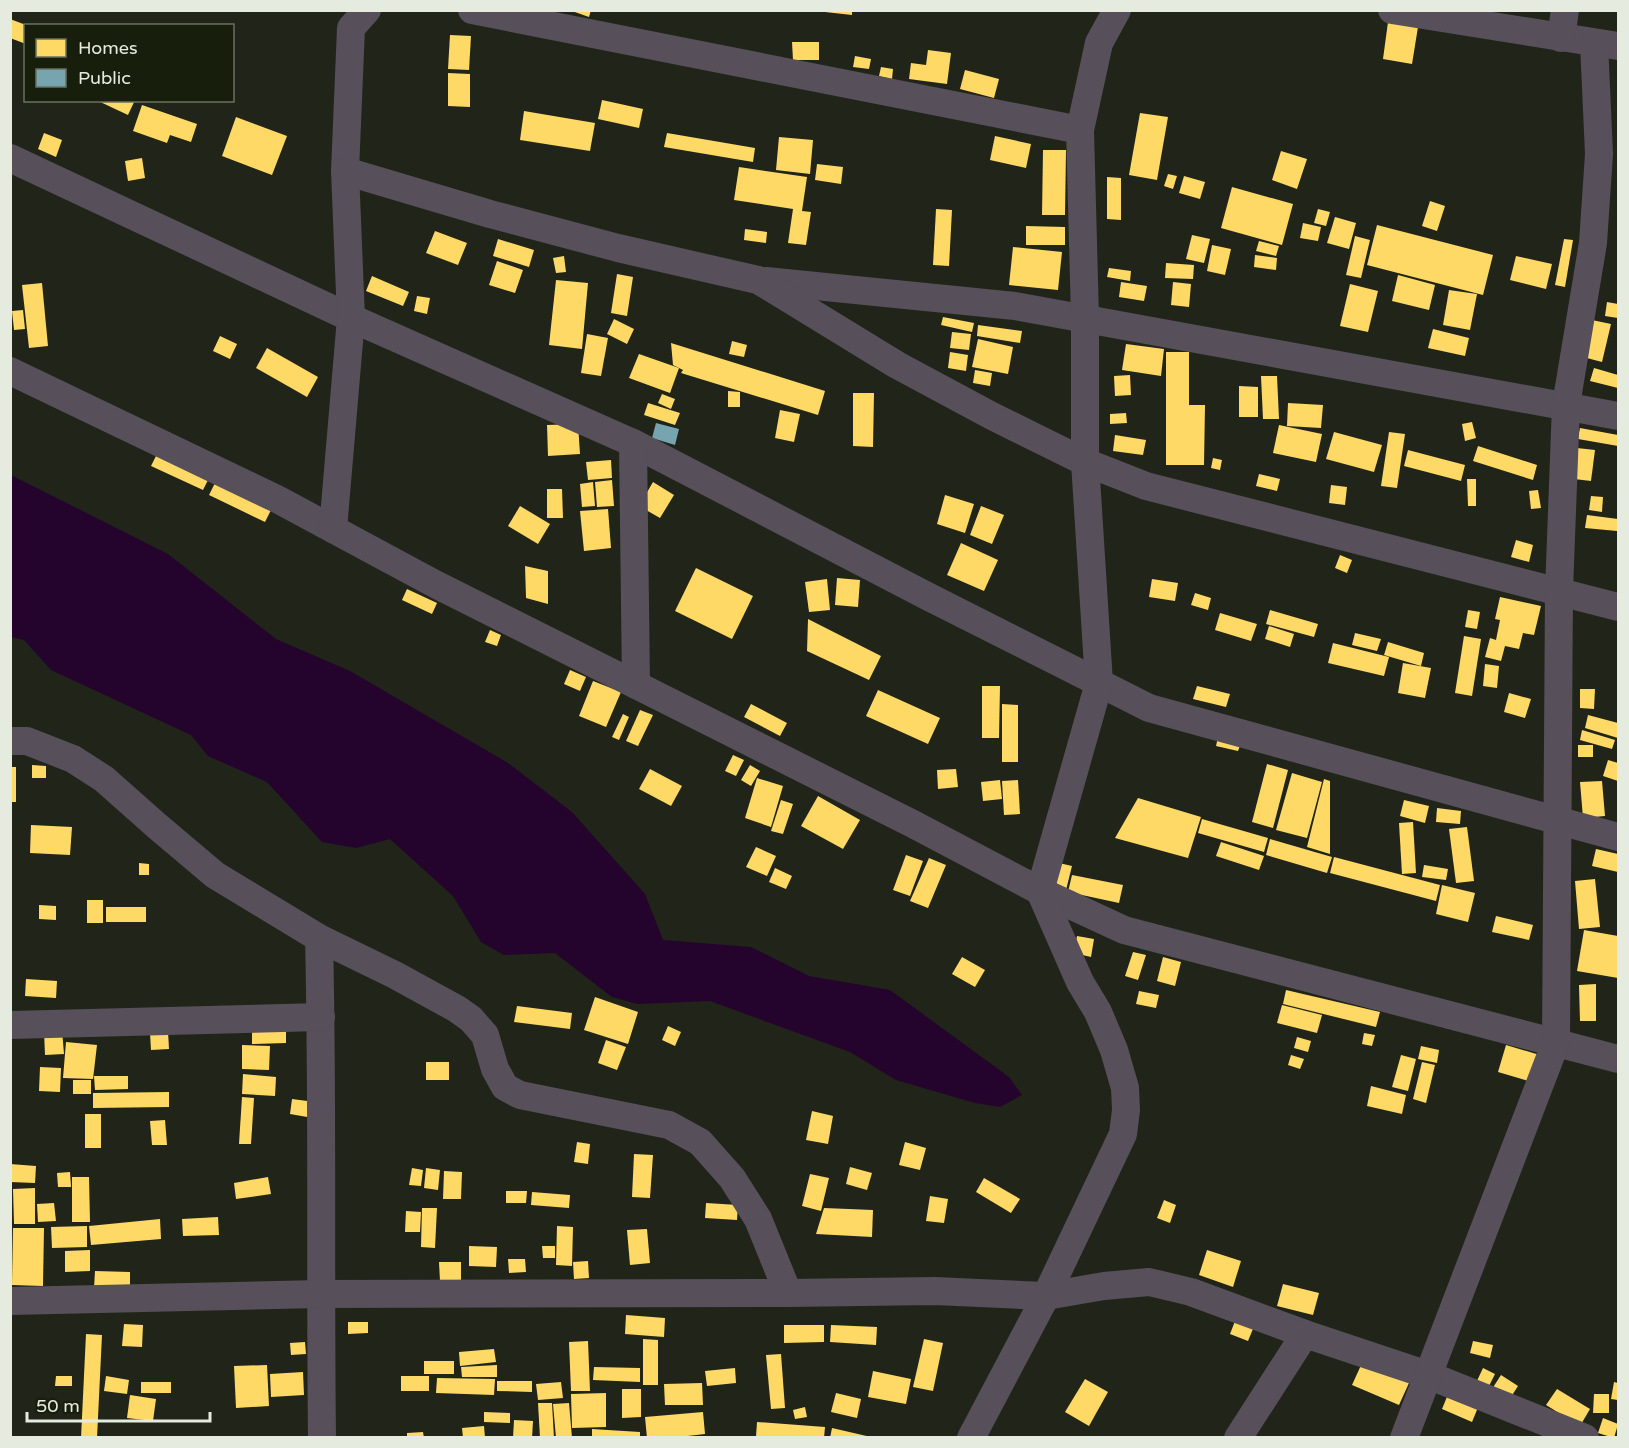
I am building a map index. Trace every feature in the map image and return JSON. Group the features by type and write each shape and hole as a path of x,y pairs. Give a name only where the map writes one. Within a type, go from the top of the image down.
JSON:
{"street":[{"path":"333,529 351,318 345,171 351,28 367,10"},
{"path":"472,10 1080,130"},
{"path":"971,1437 1046,1296 1123,1134 1126,1110 1125,1088 1114,1050 1098,1012 1080,982 1040,891 1099,683 1085,462 1085,318 1080,130 1100,43 1117,10"},
{"path":"1392,10 1563,24 1606,45 1593,243 1566,405 1559,591 1556,1042 1404,1437"},
{"path":"10,158 351,318 633,443 1149,708 1618,837"},
{"path":"345,171 490,214 618,248 758,280 1016,306 1618,416"},
{"path":"758,280 897,365 992,416 1085,462 1146,486 1618,607"},
{"path":"10,370 278,500 435,584 913,824 1040,891 1124,930 1618,1059"},
{"path":"633,443 636,685"},
{"path":"10,741 27,741 73,759 104,778 215,875 319,938 395,975 457,1009 471,1019 485,1035 495,1070 505,1087 520,1095 669,1125 700,1142 732,1179 758,1219 788,1293"},
{"path":"319,938 322,1437"},
{"path":"10,1025 321,1017"},
{"path":"10,1301 320,1294 935,1291 1046,1296 1104,1286 1149,1282 1191,1293 1428,1375 1585,1437"},
{"path":"1238,1437 1305,1334"}],"shaded area":[{"path":"11,475 168,554 276,639 350,671 508,763 572,812 645,894 663,940 751,947 809,976 890,990 1009,1077 1022,1095 1000,1107 975,1103 896,1080 850,1052 710,1001 638,1004 612,997 555,953 504,955 481,942 453,896 390,839 356,848 322,842 267,782 208,756 191,735 51,670 24,640 11,637"}],"building: Homes":[{"path":"569,10 591,10 589,17"},
{"path":"825,10 852,10 852,15 825,12"},
{"path":"10,19 24,24 24,43 10,38"},
{"path":"1388,22 1418,27 1412,64 1383,59"},
{"path":"450,35 471,36 469,70 448,69"},
{"path":"792,42 819,42 819,60 793,60"},
{"path":"928,50 951,53 947,84 909,79 911,63 926,65"},
{"path":"855,56 871,59 869,69 853,67"},
{"path":"881,67 893,69 892,79 879,76"},
{"path":"965,70 999,79 994,98 960,89"},
{"path":"448,73 470,74 470,107 448,106"},
{"path":"602,100 643,109 639,128 598,119"},
{"path":"100,102 134,102 128,115"},
{"path":"142,105 197,124 191,142 170,135 167,143 133,131"},
{"path":"524,111 595,123 590,151 520,140"},
{"path":"1140,113 1168,117 1157,180 1129,175"},
{"path":"236,117 287,136 272,175 222,156"},
{"path":"44,133 62,140 56,157 38,149"},
{"path":"667,133 755,148 753,162 664,147"},
{"path":"995,136 1031,144 1026,168 990,160"},
{"path":"779,137 813,140 810,174 776,170"},
{"path":"1043,150 1066,150 1065,215 1042,215"},
{"path":"1281,151 1307,159 1297,189 1272,180"},
{"path":"142,158 145,178 128,181 125,161"},
{"path":"817,164 843,167 841,184 815,180"},
{"path":"739,167 807,177 802,211 811,212 806,245 788,243 793,209 734,200"},
{"path":"1168,174 1177,176 1173,189 1164,186"},
{"path":"1184,176 1205,182 1200,199 1179,193"},
{"path":"1107,177 1121,178 1121,220 1107,219"},
{"path":"1232,187 1293,204 1282,245 1221,228"},
{"path":"1430,201 1445,206 1437,231 1422,226"},
{"path":"936,209 952,210 949,266 933,265"},
{"path":"1318,209 1330,212 1326,226 1314,223"},
{"path":"1335,217 1356,223 1349,249 1327,243"},
{"path":"1303,223 1321,227 1318,241 1300,238"},
{"path":"1377,225 1493,255 1483,295 1367,265"},
{"path":"1026,226 1065,227 1065,245 1026,245"},
{"path":"745,229 767,232 766,243 744,240"},
{"path":"435,231 467,243 458,265 426,253"},
{"path":"1192,235 1210,239 1204,263 1186,259"},
{"path":"1355,236 1370,240 1361,278 1346,275"},
{"path":"498,239 534,250 529,267 493,256"},
{"path":"1564,239 1573,240 1565,287 1555,285"},
{"path":"1259,241 1279,246 1276,256 1256,251"},
{"path":"1212,245 1231,249 1225,275 1207,271"},
{"path":"1013,247 1062,252 1058,290 1009,285"},
{"path":"1255,255 1277,258 1276,270 1254,267"},
{"path":"564,256 566,272 556,273 553,258"},
{"path":"1516,256 1552,264 1546,289 1510,280"},
{"path":"497,261 523,270 515,293 489,285"},
{"path":"1166,263 1194,265 1193,279 1165,278"},
{"path":"1109,268 1131,271 1130,281 1107,277"},
{"path":"617,274 633,277 627,316 611,313"},
{"path":"1398,275 1435,285 1429,310 1392,301"},
{"path":"372,276 409,292 403,306 366,291"},
{"path":"556,280 588,283 582,349 549,345"},
{"path":"1121,282 1147,286 1144,301 1119,297"},
{"path":"1173,282 1191,284 1189,307 1171,305"},
{"path":"42,283 48,346 29,348 22,285"},
{"path":"1350,284 1378,291 1368,332 1340,326"},
{"path":"1449,290 1477,294 1470,330 1443,325"},
{"path":"417,296 430,298 427,314 414,311"},
{"path":"1607,302 1618,304 1618,318 1605,316"},
{"path":"23,310 25,329 14,330 12,311"},
{"path":"943,317 974,323 972,332 941,325"},
{"path":"614,319 634,329 627,344 607,334"},
{"path":"1592,320 1611,324 1602,362 1583,357"},
{"path":"978,325 1022,331 1020,343 977,336"},
{"path":"1433,329 1469,338 1465,356 1428,348"},
{"path":"952,332 971,334 969,350 950,348"},
{"path":"587,334 608,338 601,376 581,373"},
{"path":"220,336 237,344 230,359 213,351"},
{"path":"978,339 1013,347 1008,374 972,367"},
{"path":"732,341 747,345 744,357 729,354"},
{"path":"671,343 825,391 818,415 681,373 683,370 673,365"},
{"path":"1126,344 1164,349 1161,376 1122,370"},
{"path":"267,348 318,377 307,397 256,368"},
{"path":"950,352 968,355 966,371 948,368"},
{"path":"1166,352 1189,352 1189,405 1205,405 1204,465 1166,465"},
{"path":"639,354 679,368 670,393 629,378"},
{"path":"1594,368 1618,375 1618,388 1590,381"},
{"path":"975,370 992,373 990,386 973,383"},
{"path":"1130,375 1131,395 1115,396 1114,376"},
{"path":"1261,376 1277,376 1279,419 1263,419"},
{"path":"1239,386 1258,387 1258,417 1239,417"},
{"path":"728,391 740,392 740,407 728,407"},
{"path":"853,393 874,393 873,447 853,446"},
{"path":"662,394 675,399 671,409 658,403"},
{"path":"648,403 680,413 675,425 644,415"},
{"path":"1288,403 1323,405 1321,428 1287,426"},
{"path":"780,410 800,414 794,442 775,438"},
{"path":"1126,413 1127,423 1110,424 1110,414"},
{"path":"1472,422 1476,438 1465,441 1462,424"},
{"path":"578,424 580,454 548,456 547,425"},
{"path":"1279,425 1322,434 1316,462 1273,453"},
{"path":"1580,428 1618,435 1618,446 1578,439"},
{"path":"1334,432 1382,445 1374,472 1326,459"},
{"path":"1389,432 1405,434 1397,488 1381,486"},
{"path":"1115,435 1146,440 1143,455 1113,451"},
{"path":"1478,446 1537,465 1533,480 1473,461"},
{"path":"1577,448 1595,450 1591,481 1574,479"},
{"path":"1408,450 1465,465 1461,481 1404,466"},
{"path":"158,452 210,476 203,490 151,466"},
{"path":"1213,458 1222,460 1220,470 1211,468"},
{"path":"611,460 612,478 588,480 586,462"},
{"path":"1259,474 1280,479 1277,491 1256,486"},
{"path":"218,477 274,504 265,522 209,495"},
{"path":"1467,479 1476,479 1476,506 1468,506"},
{"path":"612,480 614,506 597,507 595,482"},
{"path":"593,482 595,506 582,507 580,484"},
{"path":"653,482 674,495 660,518 639,506"},
{"path":"1331,485 1347,487 1345,505 1329,503"},
{"path":"547,489 562,489 563,518 547,518"},
{"path":"1538,490 1541,508 1531,509 1529,491"},
{"path":"945,495 974,504 965,533 937,524"},
{"path":"1591,496 1603,497 1602,512 1589,510"},
{"path":"520,506 550,524 538,544 508,526"},
{"path":"981,506 1004,515 992,544 970,535"},
{"path":"608,509 611,548 584,551 580,511"},
{"path":"1587,515 1618,519 1617,531 1585,528"},
{"path":"1516,540 1533,545 1529,562 1511,557"},
{"path":"961,543 998,560 984,591 947,575"},
{"path":"1340,555 1352,560 1347,573 1335,568"},
{"path":"525,566 548,571 548,604 526,598"},
{"path":"696,568 753,596 732,639 675,611"},
{"path":"837,578 860,580 858,607 835,605"},
{"path":"827,579 830,610 809,612 805,582"},
{"path":"1152,579 1178,583 1175,601 1149,597"},
{"path":"407,589 437,603 432,614 402,600"},
{"path":"1195,593 1211,598 1208,610 1191,605"},
{"path":"1500,597 1541,606 1534,635 1523,633 1519,649 1505,646 1501,661 1485,657 1490,638 1496,640 1500,620 1495,619"},
{"path":"1270,610 1318,624 1314,637 1266,624"},
{"path":"1468,610 1480,612 1477,629 1465,627"},
{"path":"1220,613 1257,624 1251,641 1215,630"},
{"path":"808,619 881,656 869,680 807,651"},
{"path":"1269,626 1294,634 1290,647 1265,639"},
{"path":"490,630 501,635 497,646 485,642"},
{"path":"1355,633 1381,639 1377,651 1352,645"},
{"path":"1464,636 1481,639 1472,696 1455,693"},
{"path":"1388,642 1424,653 1421,666 1384,655"},
{"path":"1333,643 1389,657 1384,676 1328,663"},
{"path":"1403,663 1431,668 1425,698 1398,693"},
{"path":"1485,664 1499,666 1497,688 1483,686"},
{"path":"570,670 586,677 580,691 564,684"},
{"path":"593,681 621,692 606,727 579,716"},
{"path":"982,686 1000,686 999,738 982,738"},
{"path":"1197,686 1230,694 1226,707 1193,699"},
{"path":"1580,689 1595,689 1594,709 1580,708"},
{"path":"878,690 940,718 928,744 866,716"},
{"path":"1509,693 1531,699 1525,718 1504,712"},
{"path":"751,704 787,723 780,736 744,717"},
{"path":"1002,704 1018,705 1018,762 1002,762"},
{"path":"640,710 653,715 638,746 626,741"},
{"path":"623,714 629,717 619,740 612,737"},
{"path":"1588,715 1618,723 1618,738 1585,728"},
{"path":"1582,730 1615,740 1612,749 1580,740"},
{"path":"1218,737 1241,743 1238,751 1216,746"},
{"path":"1578,745 1593,745 1593,757 1578,757"},
{"path":"733,755 744,760 736,776 725,771"},
{"path":"1608,760 1618,763 1618,781 1603,776"},
{"path":"1267,764 1288,770 1273,828 1252,822"},
{"path":"32,765 46,766 46,778 32,778"},
{"path":"750,765 760,771 751,786 741,780"},
{"path":"10,767 16,767 16,802 10,802"},
{"path":"650,769 682,786 671,806 639,789"},
{"path":"956,769 958,787 938,789 937,770"},
{"path":"1292,773 1322,782 1307,838 1276,830"},
{"path":"757,778 783,786 771,827 745,818"},
{"path":"1324,779 1330,781 1330,854 1307,847"},
{"path":"1000,780 1002,799 983,801 981,782"},
{"path":"1018,780 1020,814 1004,815 1002,781"},
{"path":"1602,781 1605,816 1583,818 1580,782"},
{"path":"818,796 860,820 843,849 801,826"},
{"path":"1138,798 1201,817 1188,858 1115,838"},
{"path":"781,800 793,804 783,834 771,831"},
{"path":"1404,800 1429,806 1425,823 1400,816"},
{"path":"1437,808 1461,811 1460,824 1436,822"},
{"path":"1202,819 1268,838 1264,852 1198,833"},
{"path":"1413,822 1416,873 1402,874 1399,823"},
{"path":"31,825 72,827 70,855 30,853"},
{"path":"1467,827 1474,881 1456,883 1449,829"},
{"path":"1270,839 1332,857 1327,873 1266,855"},
{"path":"1221,842 1264,856 1259,870 1216,856"},
{"path":"756,847 776,856 767,876 746,867"},
{"path":"1596,849 1618,854 1618,872 1592,866"},
{"path":"906,855 923,861 910,896 893,890"},
{"path":"1334,857 1440,885 1436,901 1330,873"},
{"path":"929,858 946,865 928,908 910,901"},
{"path":"139,863 149,864 149,875 139,875"},
{"path":"1059,863 1072,866 1066,890 1053,887"},
{"path":"1424,865 1448,869 1446,880 1422,877"},
{"path":"775,868 792,876 786,889 769,882"},
{"path":"1072,875 1123,885 1119,903 1068,892"},
{"path":"1595,879 1600,927 1579,929 1575,881"},
{"path":"1442,885 1475,893 1468,922 1436,914"},
{"path":"87,900 103,900 103,923 87,923"},
{"path":"39,905 56,906 56,920 39,919"},
{"path":"106,907 146,907 146,922 106,922"},
{"path":"1496,916 1533,925 1529,940 1492,932"},
{"path":"1584,930 1618,936 1618,978 1577,971"},
{"path":"1077,936 1094,939 1091,957 1074,953"},
{"path":"1133,952 1146,955 1138,980 1125,976"},
{"path":"962,957 985,970 975,987 952,974"},
{"path":"1163,957 1181,962 1175,986 1157,981"},
{"path":"26,979 57,981 56,998 25,996"},
{"path":"1596,984 1596,1021 1580,1021 1579,985"},
{"path":"1286,990 1380,1012 1376,1027 1283,1004"},
{"path":"1139,991 1159,995 1156,1008 1136,1004"},
{"path":"595,997 638,1012 628,1044 584,1030"},
{"path":"1282,1005 1322,1015 1317,1033 1277,1023"},
{"path":"517,1006 572,1013 570,1029 514,1022"},
{"path":"668,1026 681,1032 675,1046 662,1040"},
{"path":"62,1030 64,1054 45,1055 44,1031"},
{"path":"168,1031 169,1049 151,1050 150,1033"},
{"path":"286,1031 286,1043 252,1044 252,1032"},
{"path":"1364,1033 1375,1035 1372,1046 1362,1044"},
{"path":"1297,1037 1311,1041 1308,1052 1294,1048"},
{"path":"606,1040 626,1047 617,1070 598,1063"},
{"path":"66,1042 97,1045 93,1079 63,1078"},
{"path":"242,1045 270,1046 269,1070 242,1069"},
{"path":"1506,1045 1543,1056 1535,1083 1498,1072"},
{"path":"1421,1046 1439,1050 1437,1063 1418,1059"},
{"path":"1291,1055 1304,1059 1300,1069 1288,1065"},
{"path":"1401,1055 1416,1059 1408,1091 1392,1087"},
{"path":"426,1062 449,1062 449,1080 426,1080"},
{"path":"1422,1062 1435,1065 1426,1103 1413,1099"},
{"path":"40,1067 61,1068 60,1092 39,1091"},
{"path":"243,1074 276,1077 275,1096 242,1094"},
{"path":"94,1076 128,1076 128,1089 95,1090"},
{"path":"73,1080 91,1080 91,1094 73,1094"},
{"path":"1371,1086 1406,1095 1402,1114 1367,1106"},
{"path":"169,1092 169,1107 93,1108 93,1093"},
{"path":"242,1097 254,1098 251,1144 239,1144"},
{"path":"292,1099 315,1102 313,1118 290,1114"},
{"path":"812,1111 833,1116 828,1144 806,1140"},
{"path":"85,1114 101,1114 101,1148 85,1148"},
{"path":"165,1120 167,1145 152,1145 150,1121"},
{"path":"577,1142 590,1144 588,1164 574,1162"},
{"path":"905,1142 926,1148 920,1170 899,1165"},
{"path":"634,1154 653,1155 650,1198 632,1197"},
{"path":"10,1164 36,1166 35,1183 10,1182"},
{"path":"850,1167 872,1173 867,1190 846,1184"},
{"path":"412,1168 423,1170 421,1186 409,1185"},
{"path":"426,1168 440,1170 438,1190 424,1188"},
{"path":"444,1171 462,1172 461,1199 443,1199"},
{"path":"70,1172 71,1187 58,1187 57,1173"},
{"path":"810,1174 829,1178 821,1211 802,1206"},
{"path":"72,1177 89,1177 90,1222 72,1222"},
{"path":"268,1177 271,1194 236,1199 234,1183"},
{"path":"984,1178 1020,1199 1011,1213 976,1192"},
{"path":"35,1188 35,1224 14,1224 13,1189"},
{"path":"506,1191 527,1191 526,1203 506,1203"},
{"path":"532,1192 570,1195 569,1208 531,1205"},
{"path":"930,1196 948,1199 944,1223 926,1221"},
{"path":"1164,1200 1176,1205 1170,1223 1157,1218"},
{"path":"54,1203 56,1221 38,1222 37,1204"},
{"path":"706,1203 738,1205 737,1220 705,1218"},
{"path":"422,1208 437,1208 435,1248 421,1247"},
{"path":"824,1208 873,1210 872,1237 816,1234"},
{"path":"406,1211 421,1212 420,1232 405,1232"},
{"path":"218,1217 219,1235 183,1236 182,1219"},
{"path":"160,1219 161,1239 91,1245 89,1226"},
{"path":"87,1226 87,1247 52,1248 51,1227"},
{"path":"557,1226 573,1227 572,1266 556,1265"},
{"path":"13,1228 44,1228 43,1286 12,1285"},
{"path":"647,1229 650,1263 630,1265 627,1230"},
{"path":"469,1246 497,1247 496,1267 469,1266"},
{"path":"542,1246 555,1246 555,1258 543,1258"},
{"path":"90,1250 90,1271 65,1272 65,1251"},
{"path":"1207,1250 1241,1261 1233,1287 1199,1275"},
{"path":"508,1259 525,1259 526,1272 509,1273"},
{"path":"588,1261 589,1278 574,1279 573,1262"},
{"path":"439,1262 461,1262 461,1280 440,1281"},
{"path":"95,1271 130,1272 130,1288 94,1288"},
{"path":"1283,1284 1319,1293 1313,1315 1277,1306"},
{"path":"626,1315 665,1318 664,1337 625,1334"},
{"path":"1237,1316 1255,1324 1248,1341 1230,1334"},
{"path":"348,1322 368,1322 368,1333 348,1334"},
{"path":"124,1324 143,1325 142,1347 122,1346"},
{"path":"784,1325 824,1325 824,1342 784,1343"},
{"path":"831,1325 877,1327 876,1345 830,1342"},
{"path":"86,1334 102,1335 97,1438 81,1438"},
{"path":"643,1339 658,1340 658,1385 643,1385"},
{"path":"924,1339 943,1343 933,1391 913,1387"},
{"path":"588,1341 590,1391 571,1391 569,1342"},
{"path":"1473,1341 1493,1345 1490,1358 1470,1353"},
{"path":"305,1342 306,1354 291,1355 290,1343"},
{"path":"494,1349 496,1362 460,1366 459,1352"},
{"path":"781,1354 785,1408 771,1409 766,1355"},
{"path":"424,1361 454,1361 454,1374 424,1374"},
{"path":"1362,1363 1409,1383 1399,1405 1352,1385"},
{"path":"267,1365 269,1406 236,1408 234,1366"},
{"path":"497,1365 497,1377 462,1377 461,1367"},
{"path":"594,1367 640,1368 640,1382 593,1380"},
{"path":"735,1368 736,1383 707,1386 705,1371"},
{"path":"1483,1368 1495,1374 1488,1388 1476,1383"},
{"path":"873,1371 911,1379 906,1404 868,1397"},
{"path":"303,1372 304,1395 271,1397 270,1374"},
{"path":"1501,1375 1518,1386 1509,1400 1492,1389"},
{"path":"56,1376 72,1376 72,1386 55,1386"},
{"path":"106,1376 129,1380 127,1394 104,1391"},
{"path":"401,1376 429,1376 429,1391 401,1391"},
{"path":"437,1378 495,1379 494,1395 436,1393"},
{"path":"1085,1379 1108,1392 1089,1426 1065,1412"},
{"path":"497,1381 532,1381 532,1392 497,1391"},
{"path":"141,1382 171,1382 171,1393 141,1393"},
{"path":"561,1382 563,1398 538,1400 536,1384"},
{"path":"1614,1382 1618,1383 1618,1400 1611,1399"},
{"path":"702,1383 703,1405 665,1405 664,1384"},
{"path":"622,1389 641,1389 641,1417 622,1418"},
{"path":"1557,1389 1590,1409 1580,1426 1546,1405"},
{"path":"1449,1392 1479,1405 1472,1422 1442,1409"},
{"path":"606,1393 606,1427 572,1428 571,1394"},
{"path":"836,1393 861,1399 857,1418 831,1412"},
{"path":"1594,1394 1609,1394 1609,1413 1593,1413"},
{"path":"130,1395 156,1399 153,1421 127,1418"},
{"path":"538,1403 552,1403 554,1438 540,1438"},
{"path":"569,1403 572,1438 556,1438 553,1404"},
{"path":"805,1407 807,1417 795,1419 793,1410"},
{"path":"484,1412 510,1413 510,1423 484,1422"},
{"path":"703,1412 705,1434 647,1438 645,1417"},
{"path":"1603,1418 1618,1424 1614,1438 1598,1433"},
{"path":"514,1420 533,1421 532,1438 513,1438"},
{"path":"757,1422 825,1427 824,1438 756,1437"},
{"path":"484,1426 485,1438 463,1438 462,1428"},
{"path":"832,1428 871,1437 871,1438 830,1438"},
{"path":"592,1429 640,1432 640,1438 592,1438"},
{"path":"423,1432 424,1438 407,1438 407,1433"}],"building: Public":[{"path":"656,423 679,429 675,445 652,438"}]}
